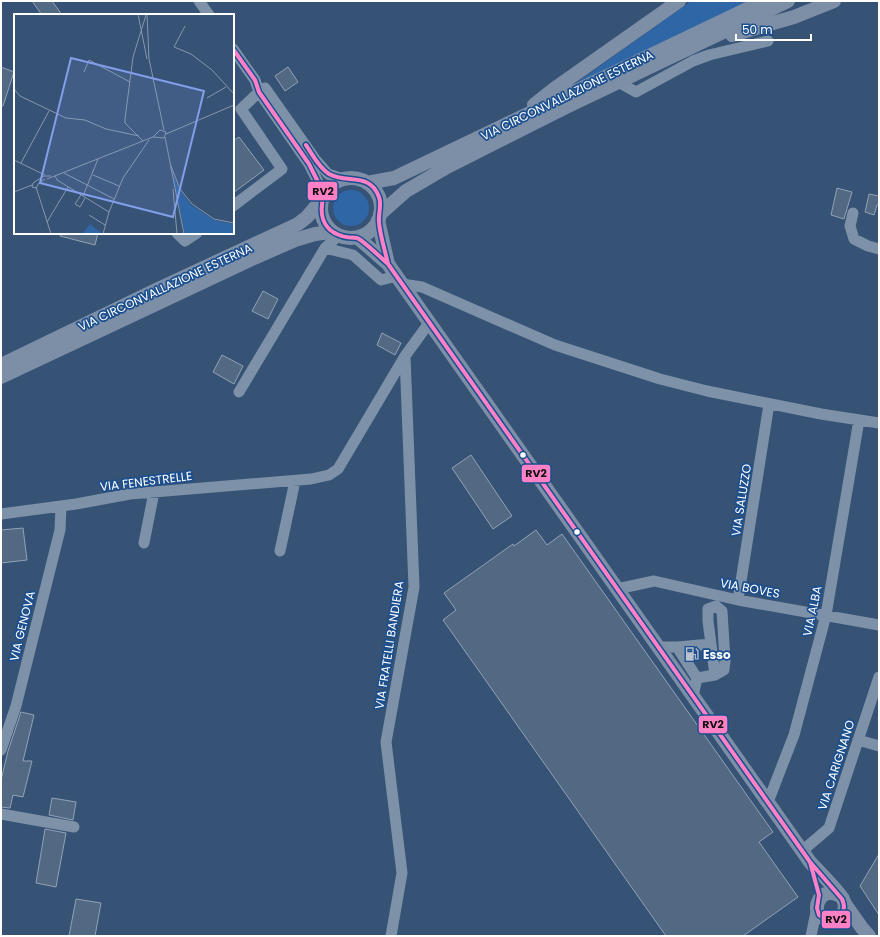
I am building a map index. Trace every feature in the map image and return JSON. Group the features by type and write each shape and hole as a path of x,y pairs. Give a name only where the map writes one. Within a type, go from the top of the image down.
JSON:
{"main road":[{"path":"519,124 554,89 679,1"},
{"name":"VIA CIRCONVALLAZIONE ESTERNA","path":"379,217 406,191 519,124 764,1"},
{"name":"VIA CIRCONVALLAZIONE ESTERNA","path":"367,183 394,178 618,82 788,1"},
{"path":"688,48 794,17 834,1"},
{"path":"351,178 359,179 367,183 375,190 379,197 381,206 379,217 374,227 368,233 358,238 348,238 335,234 327,228 320,211 323,196 333,183 351,178"},
{"name":"VIA CIRCONVALLAZIONE ESTERNA","path":"1,365 156,290 298,224 306,217 323,196"},
{"path":"379,217 388,264"},
{"name":"VIA CIRCONVALLAZIONE ESTERNA","path":"1,377 295,240 315,234 335,234"},
{"path":"358,238 388,264 806,856 869,936"},
{"path":"806,856 818,903 819,914 828,921 835,920 843,915 845,908 842,900 834,893 826,894 818,903"},
{"path":"835,920 848,926 859,936"}],"street":[{"path":"199,1 208,14"},
{"name":"VIA CIRCONVALLAZIONE ESTERNA","path":"618,82 636,92 698,59 768,41"},
{"path":"234,50 255,80 259,92 309,164 323,196"},
{"path":"255,80 263,86 315,159 328,174 343,179"},
{"path":"234,205 282,168 241,109 259,92"},
{"path":"853,213 850,226 854,239 868,246 879,249"},
{"path":"178,234 184,241 195,234"},
{"path":"239,392 325,248 335,234"},
{"path":"325,248 353,255 381,280 399,280 422,287 555,345 660,379 769,404 879,423"},
{"name":"VIA FENESTRELLE","path":"1,514 61,506 130,494 295,481 329,475 338,469 405,356 429,324"},
{"name":"VIA FRATELLI BANDIERA","path":"391,936 402,872 386,742 414,587 405,356"},
{"name":"VIA SALUZZO","path":"738,600 769,404"},
{"name":"VIA ALBA","path":"768,802 794,735 826,615 859,420"},
{"path":"280,551 295,481"},
{"path":"144,543 154,492"},
{"name":"VIA GENOVA","path":"1,750 16,706 60,530 61,506"},
{"name":"VIA BOVES","path":"617,589 654,581 738,600 879,625"},
{"path":"696,678 715,675 724,670 725,661 722,611 716,606 708,609 715,675"},
{"path":"658,647 712,644"},
{"path":"677,647 696,678 693,696"},
{"name":"VIA CARIGNANO","path":"806,856 830,828 879,677"},
{"path":"858,740 879,746"},
{"path":"1,814 74,828"},
{"path":"812,936 818,903"},
{"path":"812,936 823,925 835,920"}],"shaded area":[{"path":"690,1 750,1 569,88 687,4"},
{"path":"355,190 364,195 368,201 368,215 364,221 355,226 347,226 338,221 334,215 333,204 338,195 344,191"}],"building":[{"path":"32,1 52,1 61,14 41,14"},
{"path":"1,67 14,72 3,106 1,106"},
{"path":"288,67 298,82 285,91 275,76"},
{"path":"239,137 264,170 234,192 234,140"},
{"path":"837,188 852,192 844,219 831,215"},
{"path":"869,194 879,196 879,205 877,205 874,215 865,212"},
{"path":"60,234 98,234 95,245 60,236"},
{"path":"263,291 278,299 268,319 252,311"},
{"path":"382,333 401,343 395,355 377,345"},
{"path":"222,355 243,366 234,384 213,372"},
{"path":"471,455 512,516 493,529 452,468"},
{"path":"23,528 27,560 1,563 1,530"},
{"path":"536,530 547,545 562,534 773,832 759,842 798,897 743,936 666,936 443,620 456,610 444,593 513,544 514,546"},
{"path":"21,712 34,715 23,761 32,761 23,797 13,795 10,808 1,807 1,780 8,751"},
{"path":"52,798 76,802 73,820 49,815"},
{"path":"45,829 66,833 56,887 36,883"},
{"path":"879,854 879,915 860,886"},
{"path":"76,899 101,903 95,936 69,936"}],"transit line":[{"name":"RV2","path":"234,50 255,80 259,92 309,164 324,194 322,201 322,214 326,225 335,233 344,237 360,239 388,264 810,862"},
{"name":"RV2","path":"306,145 319,165 329,174 336,177 364,181 375,189 380,200 379,219 381,238 388,264"},
{"name":"RV2","path":"810,862 842,899 844,910 838,919 827,920 819,915 817,908 819,895 810,862"}],"place":[{"name":"Esso","path":"692,654"}]}
